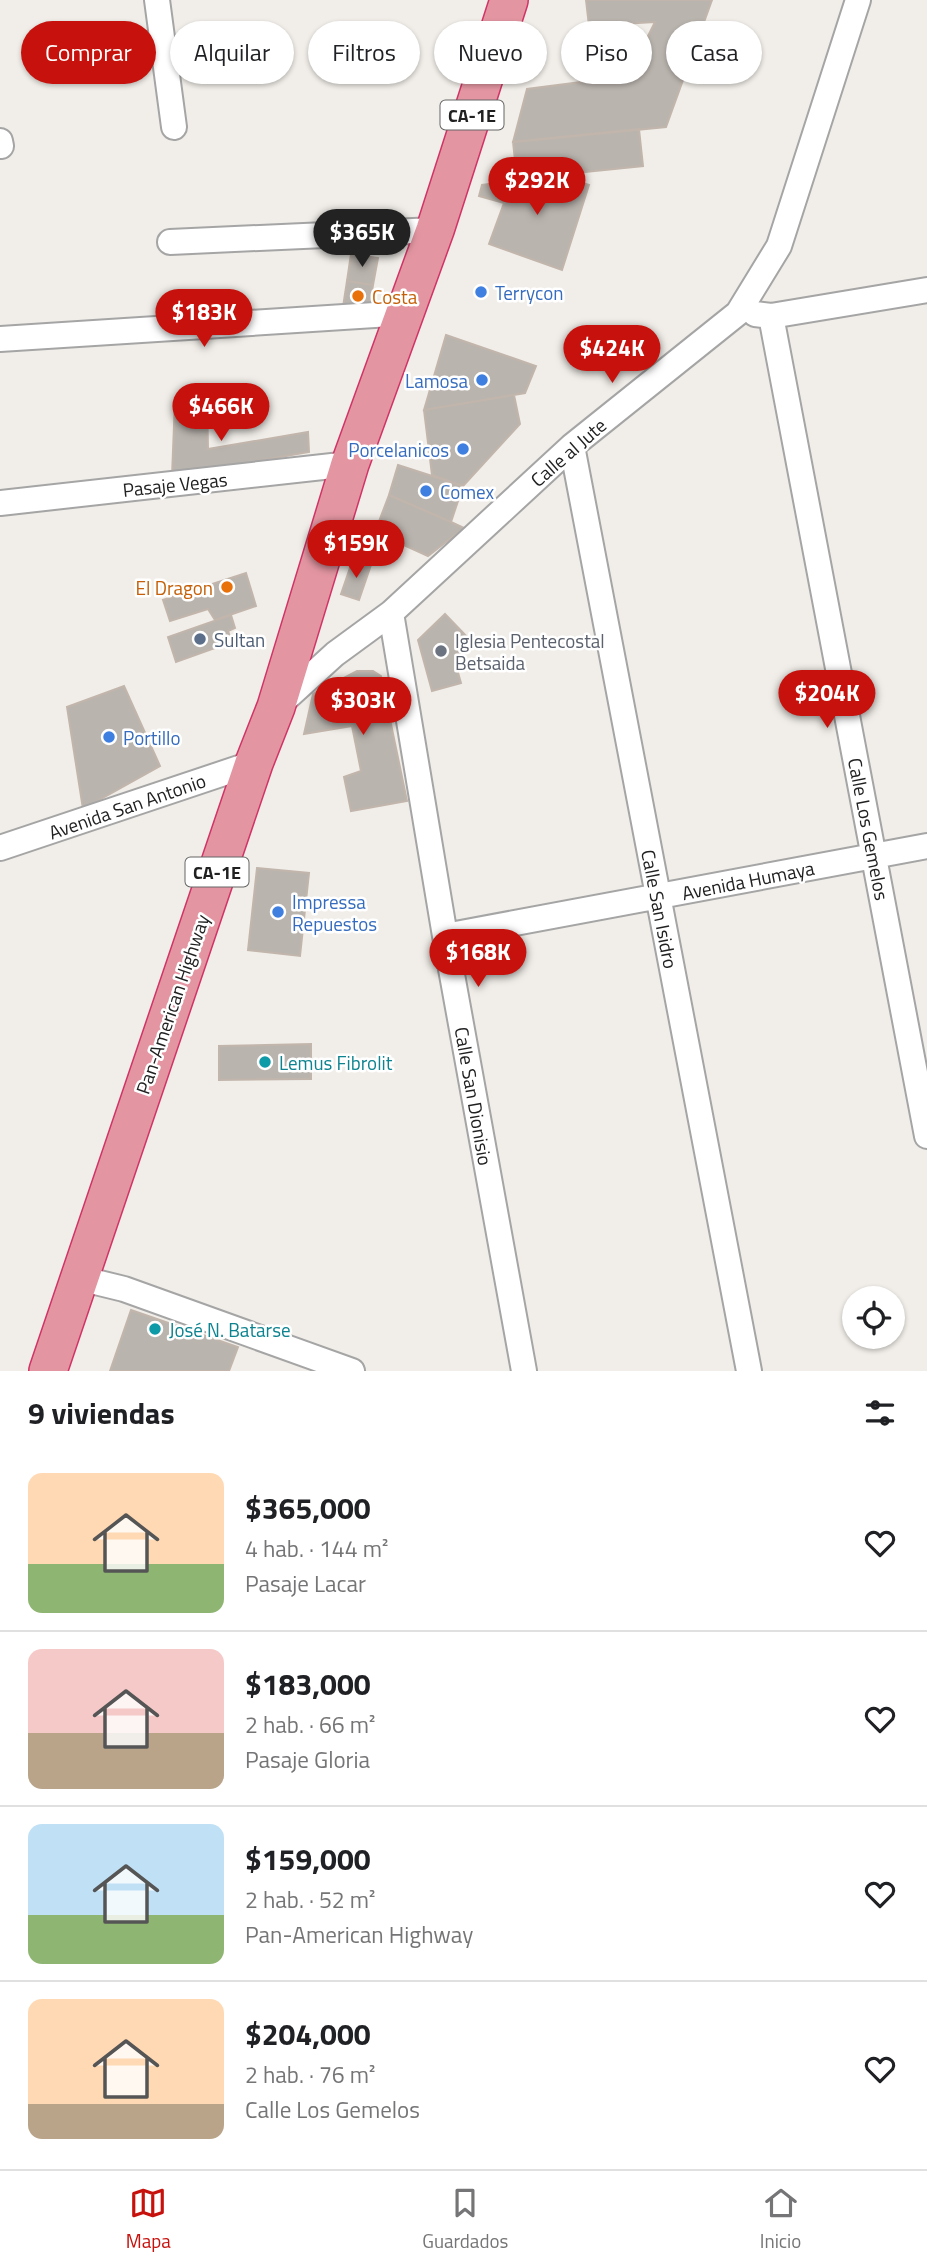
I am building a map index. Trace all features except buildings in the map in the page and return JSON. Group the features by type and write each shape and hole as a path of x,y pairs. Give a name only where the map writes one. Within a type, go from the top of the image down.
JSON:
{"highway":[{"name":"Pan-American Highway","path":"48,1371 254,763 276,707 351,464 435,230 509,0"}],"street":[{"path":"158,0 174,127"},
{"name":"Calle al Jute","path":"276,707 335,654 391,613 572,446 738,313 779,246 858,0"},
{"path":"170,242 435,230"},
{"path":"738,313 771,316 927,290"},
{"path":"0,339 406,313"},
{"name":"Calle Los Gemelos","path":"771,316 927,1136"},
{"name":"Calle San Isidro","path":"572,446 749,1371"},
{"name":"Pasaje Vegas","path":"0,503 351,464"},
{"name":"Calle San Dionisio","path":"391,613 445,936 524,1371"},
{"name":"Avenida San Antonio","path":"0,848 254,763"},
{"name":"Avenida Humaya","path":"445,936 927,846"},
{"path":"79,1278 124,1289 352,1371"}],"place":[{"name":"Terrycon","path":"481,292"},
{"name":"Costa","path":"358,296"},
{"name":"Lamosa","path":"482,380"},
{"name":"Porcelanicos","path":"463,449"},
{"name":"Comex","path":"426,491"},
{"name":"El Dragon","path":"227,587"},
{"name":"Sultan","path":"200,639"},
{"name":"Iglesia Pentecostal Betsaida","path":"441,651"},
{"name":"Portillo","path":"109,737"},
{"name":"Impressa Repuestos","path":"278,912"},
{"name":"Lemus Fibrolit","path":"265,1062"},
{"name":"José N. Batarse","path":"155,1329"}]}
